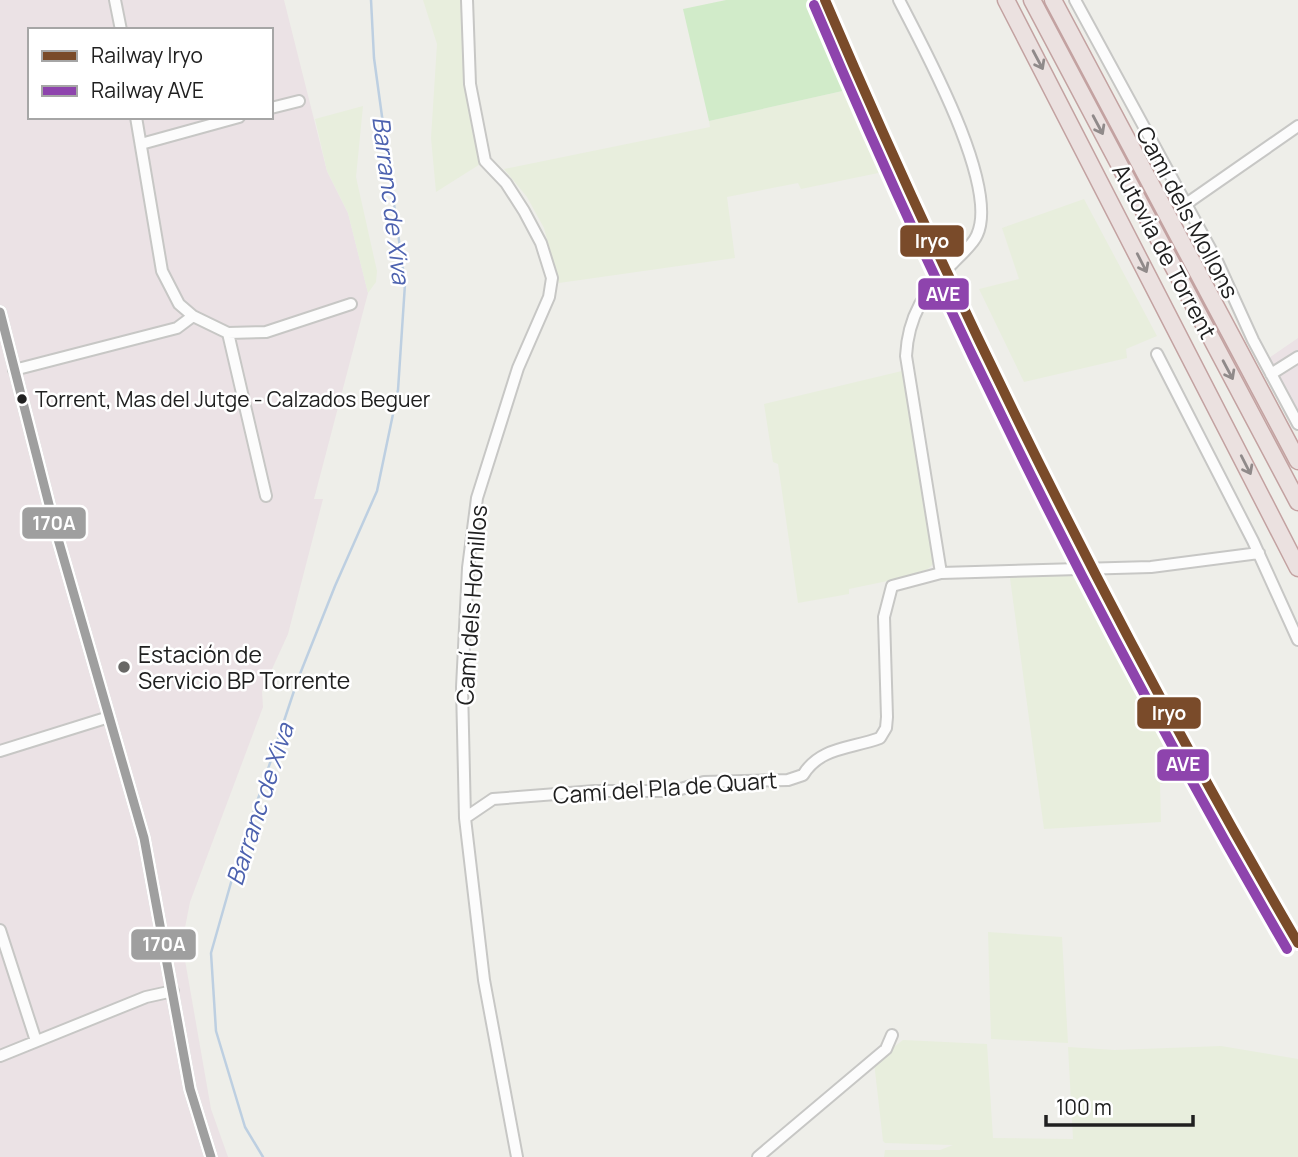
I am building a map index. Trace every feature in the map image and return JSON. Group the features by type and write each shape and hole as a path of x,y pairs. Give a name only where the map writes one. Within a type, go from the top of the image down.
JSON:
{"highway":[{"path":"1006,0 1298,568"},
{"name":"Autovia de Torrent","path":"1032,0 1298,502"},
{"name":"Autovia de Torrent","path":"1053,0 1298,461"}],"street":[{"path":"115,0 121,28"},
{"name":"Camí dels Hornillos","path":"467,0 470,84 485,161 506,183 524,211 541,243 552,278 549,297 518,368 477,498 468,568 462,687 465,818 485,992 517,1157"},
{"path":"900,0 943,84 979,188 982,217 977,236 928,287 907,334 906,356 941,573"},
{"name":"Camí dels Mollons","path":"1075,0 1186,204 1298,424"},
{"path":"273,108 299,101"},
{"path":"136,119 162,271 179,304 192,316 228,333 265,332 351,304"},
{"path":"141,144 232,119"},
{"path":"1186,204 1298,126"},
{"path":"0,312 108,717 144,838 190,1089 211,1157"},
{"path":"0,366 13,366 177,328 192,316"},
{"path":"228,333 266,496"},
{"path":"1157,354 1259,554 1298,640"},
{"path":"1271,374 1298,357"},
{"name":"Camí del Pla de Quart","path":"465,818 493,799 595,791 674,791 718,781 788,780 803,775 812,761 821,755 880,738 886,728 887,717 884,617 892,586 941,573 1151,567 1259,554"},
{"path":"0,751 108,717"},
{"path":"0,930 36,1041"},
{"path":"0,1056 146,997 173,991"},
{"path":"758,1157 886,1049 891,1035"}],"shaded area":[{"path":"0,0 284,0 327,171 348,213 368,293 314,499 323,499 288,634 262,691 263,707 190,902 182,943 211,1109 228,1157 0,1157"},
{"path":"1298,338 1298,420 1266,360"}],"green space":[{"path":"423,0 462,0 465,86 485,161 436,192 431,138 437,44"},
{"path":"726,0 809,0 847,90 709,121 683,9"},
{"path":"847,90 883,172 801,189 798,183 727,197 735,258 559,283 544,228 527,197 504,169 710,127 709,121"},
{"path":"363,106 356,177 377,271 376,282 368,293 348,213 327,171 315,119"},
{"path":"1084,199 1157,336 1126,349 1127,358 1024,382 979,289 1019,279 1002,228"},
{"path":"906,370 934,563 928,569 897,579 849,589 849,594 798,603 778,464 773,462 764,404"},
{"path":"1073,569 1188,784 1160,784 1161,822 1044,829 1009,571"},
{"path":"988,932 1062,937 1068,1043 991,1039"},
{"path":"903,1040 987,1044 993,1138 1073,1139 1068,1047 1115,1050 1221,1046 1298,1059 1298,1157 884,1157 885,1150 940,1150 953,1145 883,1141 874,1062"}],"waterway":[{"name":"Barranc de Xiva","path":"263,1157 245,1127 216,1031 211,953 236,865 298,679 377,491 398,390 405,284 374,58 371,0"}],"rail line":[{"name":"Iryo","path":"825,0 933,242 1047,479 1169,713 1298,943"},
{"name":"AVE","path":"814,5 921,247 1036,485 1157,719 1287,949"}],"transit line":[{"name":"170A","path":"0,312 56,532 144,838 190,1089 211,1157"}],"place":[{"name":"Torrent, Mas del Jutge - Calzados Beguer","path":"22,399"},
{"name":"Estación de Servicio BP Torrente","path":"124,667"}]}
